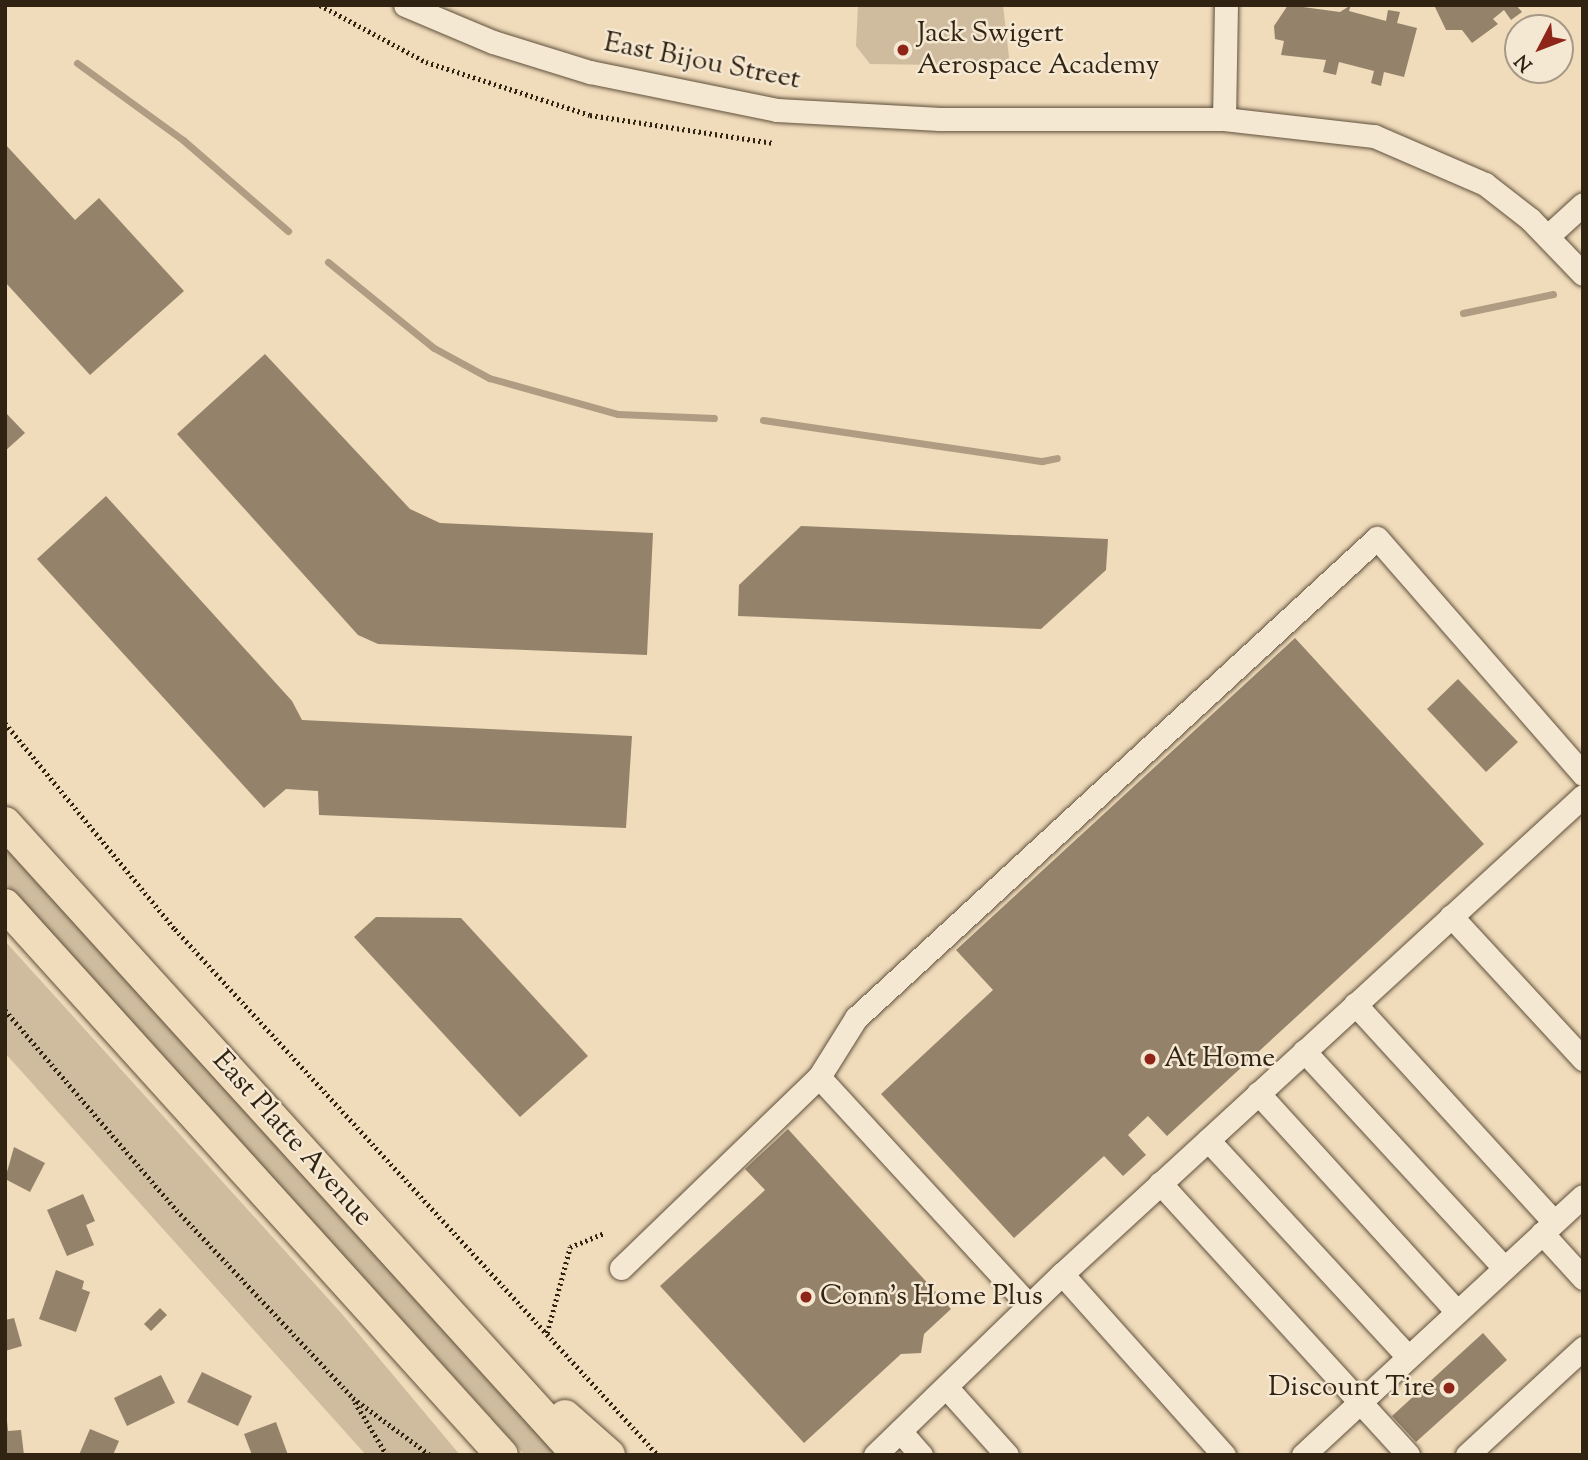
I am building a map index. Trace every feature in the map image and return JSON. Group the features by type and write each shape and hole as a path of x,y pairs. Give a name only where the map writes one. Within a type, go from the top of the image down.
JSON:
{"highway":[{"name":"East Platte Avenue","path":"5,823 578,1455"},
{"name":"East Platte Avenue","path":"5,905 502,1455"},
{"path":"490,1357 609,1455"},
{"path":"421,1366 484,1455"}],"street":[{"name":"East Bijou Street","path":"405,5 493,43 590,72 777,110 940,119 1224,119 1374,136 1485,184 1548,236 1582,271"},
{"path":"1224,119 1226,5"},
{"path":"1548,236 1583,204"},
{"path":"621,1268 819,1077 856,1018 1377,538 1583,774"},
{"path":"875,1455 1062,1273 1583,796"},
{"path":"1451,916 1583,1059"},
{"path":"1355,1004 1548,1228 1583,1278"},
{"path":"1304,1051 1504,1268"},
{"path":"819,1077 1029,1306"},
{"path":"1258,1093 1457,1312"},
{"path":"1208,1140 1408,1357"},
{"path":"1160,1183 1361,1400 1408,1455"},
{"path":"1303,1455 1583,1196"},
{"path":"1062,1273 1224,1455"},
{"path":"1467,1455 1583,1348"},
{"path":"946,1387 1007,1455"},
{"path":"900,1431 920,1455"}],"path":[{"path":"320,5 426,62 590,115 772,143"},
{"path":"5,723 174,929 657,1455"},
{"path":"5,1010 173,1206 353,1398 430,1455"},
{"path":"547,1333 570,1247 604,1233"},
{"path":"353,1398 387,1455"}],"shaded area":[{"path":"858,5 1003,5 1010,66 870,64 856,46"},
{"path":"5,839 568,1455 525,1455 5,883"},
{"path":"5,941 342,1314 460,1455 366,1455 5,1053"}],"building":[{"path":"1288,5 1340,12 1351,5 1349,11 1386,21 1388,10 1400,12 1397,23 1417,28 1404,77 1384,72 1381,86 1371,83 1374,71 1339,62 1336,75 1323,72 1326,60 1281,55 1284,41 1275,39 1274,26"},
{"path":"1434,5 1516,5 1522,12 1507,14 1504,10 1493,19 1498,24 1472,43 1462,30 1446,30"},
{"path":"5,144 75,220 99,198 184,291 90,375 5,282"},
{"path":"265,354 410,509 440,523 653,533 647,655 378,644 358,635 177,434"},
{"path":"5,412 25,433 5,451"},
{"path":"106,496 292,701 302,720 632,736 626,828 319,815 318,791 286,789 264,808 37,559"},
{"path":"801,526 1108,539 1106,570 1041,629 738,616 739,585"},
{"path":"1295,638 1484,844 1167,1136 1148,1116 1128,1135 1146,1155 1123,1176 1104,1156 1014,1238 881,1094 993,990 956,950"},
{"path":"1458,679 1518,742 1486,772 1427,709"},
{"path":"376,917 461,918 588,1056 520,1117 354,937"},
{"name":"Conn's Home Plus","path":"788,1129 951,1309 924,1334 921,1353 901,1354 804,1443 660,1286 765,1190 745,1169"},
{"path":"14,1147 45,1163 30,1192 5,1179"},
{"path":"83,1194 95,1221 86,1225 94,1245 67,1256 47,1210"},
{"path":"56,1270 84,1281 82,1289 90,1292 76,1332 39,1319"},
{"path":"160,1308 167,1315 151,1331 144,1324"},
{"path":"14,1318 22,1346 5,1351 5,1320"},
{"name":"Discount Tire","path":"1483,1333 1507,1360 1416,1442 1392,1416"},
{"path":"202,1372 252,1396 238,1426 187,1402"},
{"path":"161,1375 175,1403 127,1426 114,1398"},
{"path":"7,1421 8,1431 21,1430 24,1455 5,1455"},
{"path":"276,1422 288,1455 252,1455 244,1434"},
{"path":"90,1429 119,1441 113,1455 79,1455"}],"waterway":[{"path":"77,63 183,140 288,231"},
{"path":"328,262 434,348 489,378 618,414 714,418"},
{"path":"1463,313 1553,294"},
{"path":"763,420 1042,461 1057,458"}],"place":[{"name":"Jack Swigert Aerospace Academy","path":"903,50"},
{"name":"At Home","path":"1150,1059"},
{"name":"Conn's Home Plus","path":"806,1297"},
{"name":"Discount Tire","path":"1449,1388"}]}
